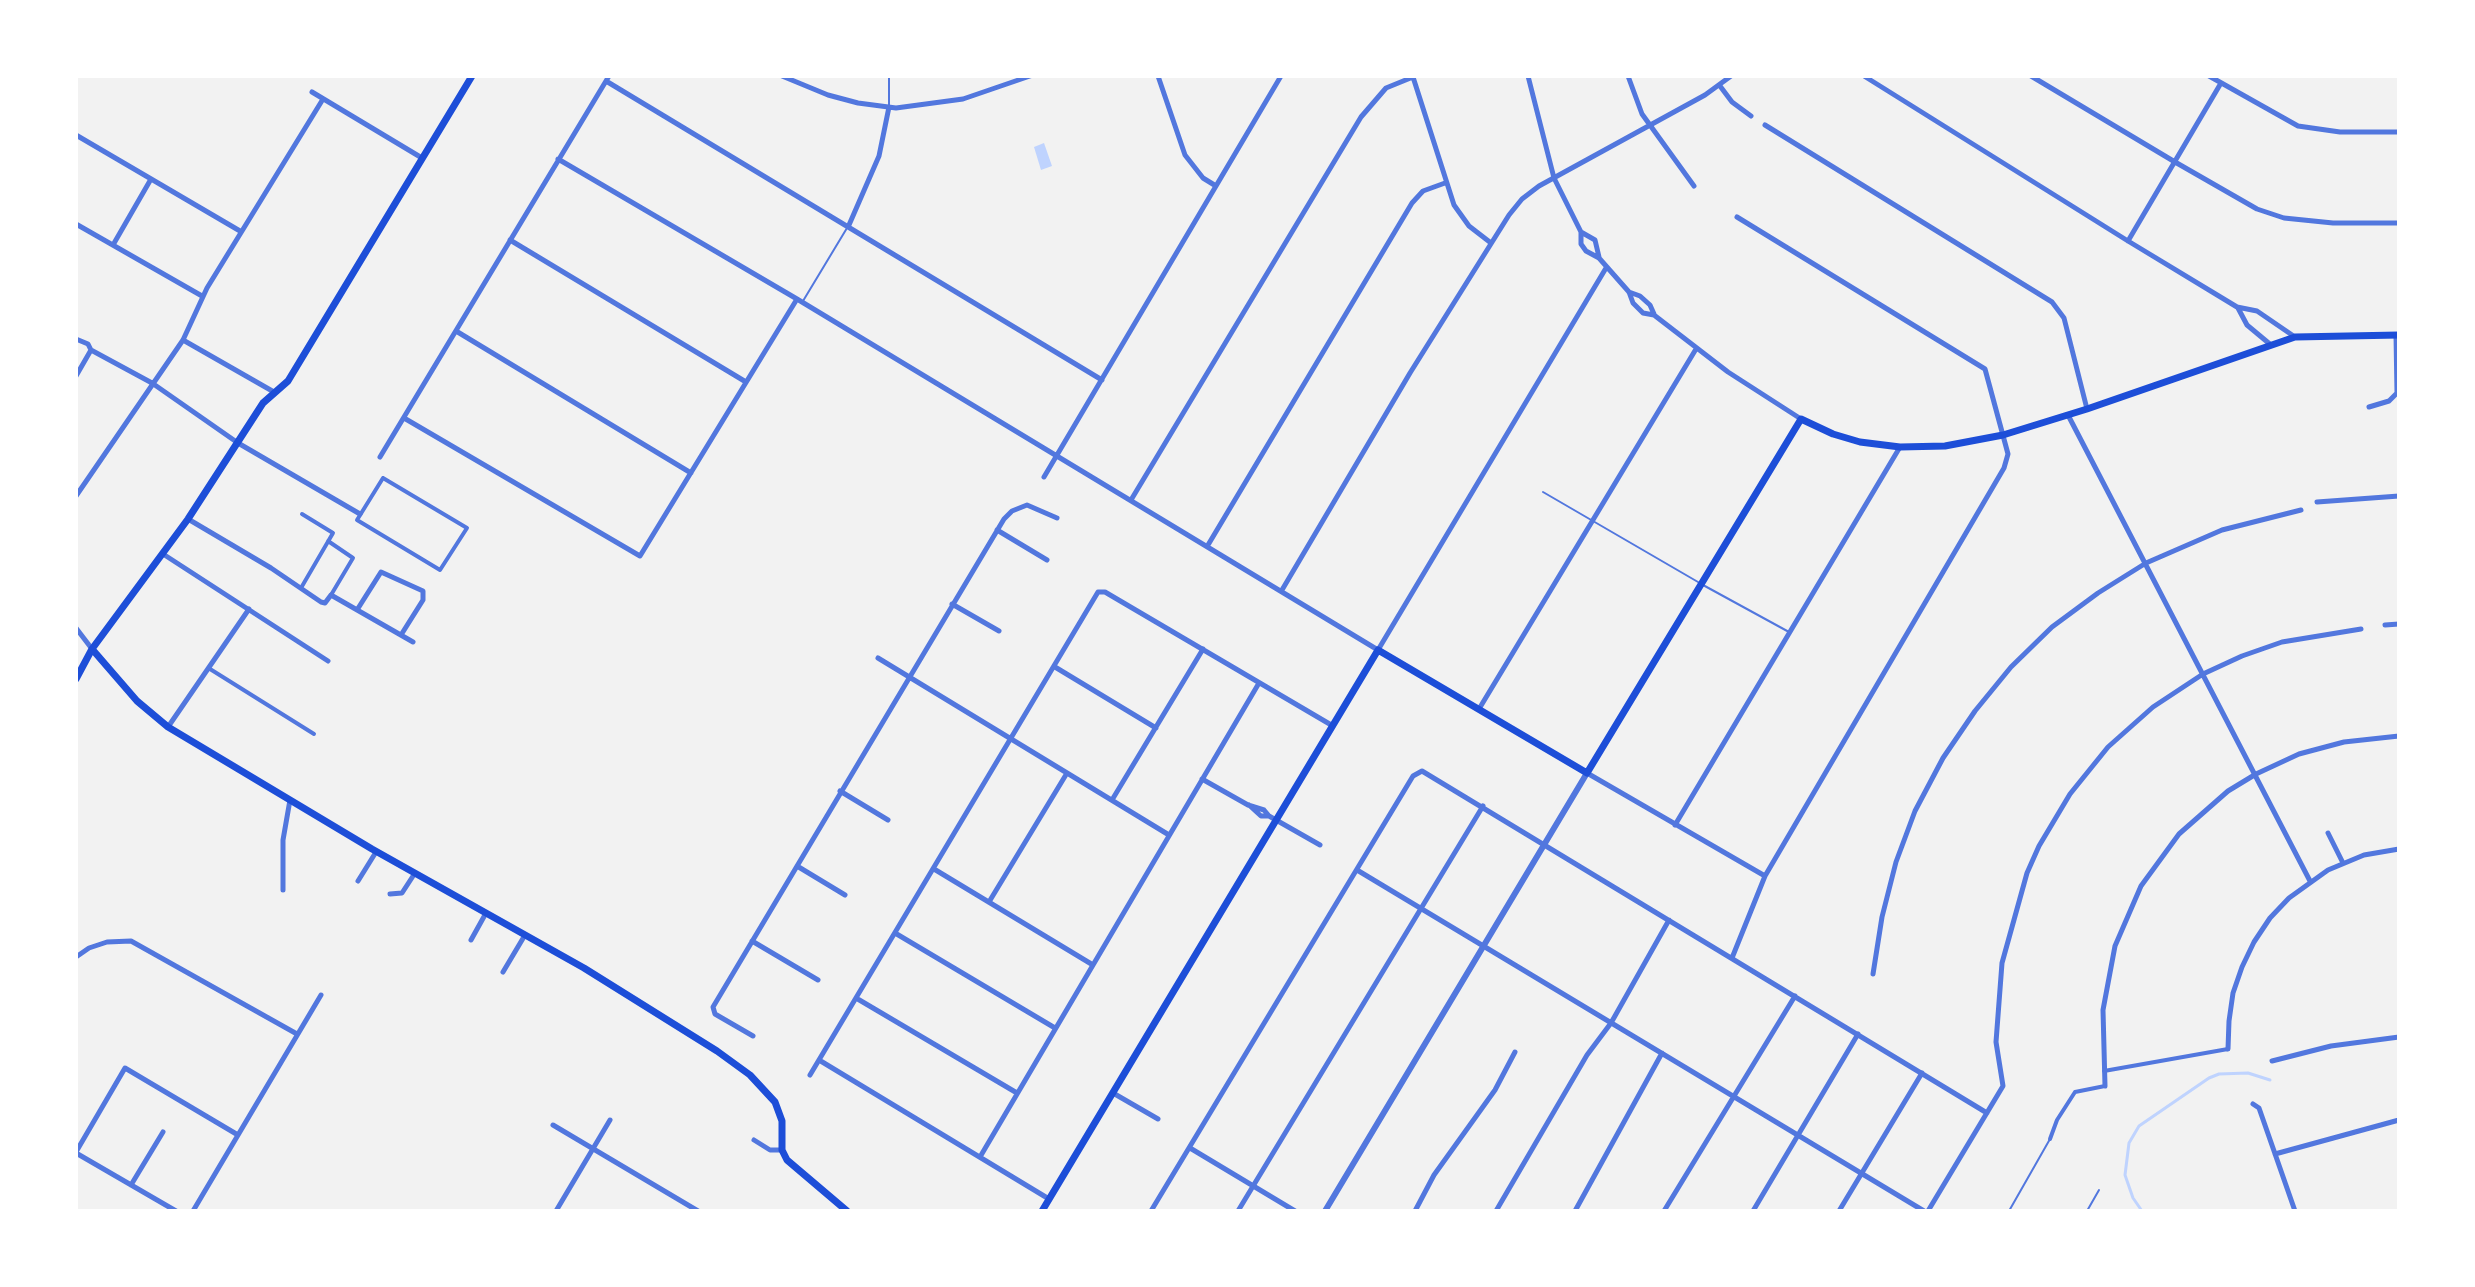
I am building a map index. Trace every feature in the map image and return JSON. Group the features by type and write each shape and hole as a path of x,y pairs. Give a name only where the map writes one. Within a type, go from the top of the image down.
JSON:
{"main road":[{"path":"76,679 92,649 188,519 263,403 288,381 472,76"},
{"path":"1042,1211 1273,818 1378,650 1587,773 1801,419 1860,442 1900,447 1945,446 2003,435 2068,415 2295,337 2397,335"},
{"path":"92,649 137,701 168,727 376,852 525,934 717,1051 750,1075 775,1102 782,1121 782,1150 795,1168 829,1193 847,1211"}],"street":[{"path":"782,76 828,95 889,107 963,99 1030,76"},
{"path":"1158,76 1185,155 1203,178 1216,186"},
{"path":"1044,477 1281,76"},
{"path":"1528,76 1554,178 1581,232 1584,248 1599,258 1643,313 1654,315 1696,349 1801,419"},
{"path":"1628,76 1650,127 1694,186"},
{"path":"1282,590 1410,373 1522,199 1720,86 1731,76"},
{"path":"1864,76 2128,241 2237,307 2257,311 2295,337"},
{"path":"2031,76 2257,209 2284,218 2333,223 2399,223"},
{"path":"2209,76 2298,126 2340,132 2399,132"},
{"path":"1131,500 1361,117 1386,88 1413,77 1445,183 1460,215 1491,243"},
{"path":"380,457 607,78 1102,380"},
{"path":"2128,241 2221,83"},
{"path":"1720,86 1732,102 1751,116"},
{"path":"312,92 422,158"},
{"path":"76,496 183,340 202,296 323,99"},
{"path":"849,225 879,156 889,107"},
{"path":"1765,125 2052,302 2064,318 2087,409"},
{"path":"76,135 240,231"},
{"path":"558,159 800,300 1378,650 1606,268"},
{"path":"113,245 151,179"},
{"path":"1208,545 1412,203 1423,191 1445,183"},
{"path":"1732,958 1765,876 2004,468 2008,454 1988,374 1979,364 1737,217"},
{"path":"76,224 202,296"},
{"path":"1581,232 1592,237 1597,244 1599,258"},
{"path":"510,240 746,382"},
{"path":"1629,292 1650,305 1654,315"},
{"path":"404,418 640,556 800,300"},
{"path":"2237,307 2247,325 2271,345"},
{"path":"456,331 691,473"},
{"path":"2369,407 2389,401 2397,393 2397,335"},
{"path":"76,339 152,383 238,443 360,514"},
{"path":"183,340 274,392"},
{"path":"1479,709 1696,349"},
{"path":"76,376 91,350"},
{"path":"2068,415 2310,881"},
{"path":"1675,825 1900,447"},
{"path":"383,478 467,528 440,570 357,520 360,514 383,478"},
{"path":"2317,502 2399,496"},
{"path":"753,1036 712,1010 840,791 997,530 1012,511 1020,506 1035,506 1057,518"},
{"path":"1873,974 1882,917 1896,862 1915,811 1959,734 2011,667 2052,627 2146,563 2222,530 2301,510"},
{"path":"301,588 333,533 302,514"},
{"path":"188,519 324,603 353,558 328,541"},
{"path":"997,530 1047,560"},
{"path":"163,554 328,661"},
{"path":"357,610 381,572 423,591 423,600 401,635"},
{"path":"810,1075 1092,601 1101,591 1333,726"},
{"path":"331,595 413,642"},
{"path":"952,604 999,631"},
{"path":"168,727 249,609"},
{"path":"2385,625 2399,624"},
{"path":"76,628 92,649"},
{"path":"1357,870 1926,1211 2004,1081 1996,1042 2002,963 2017,903 2039,846 2070,794 2108,747 2153,707 2203,674 2282,642 2361,629"},
{"path":"1112,800 1203,649"},
{"path":"878,658 1169,835"},
{"path":"1055,667 1156,728"},
{"path":"210,669 314,734"},
{"path":"980,1157 1259,683"},
{"path":"2050,1139 2057,1120 2075,1092 2105,1086 2103,1010 2115,946 2131,906 2153,868 2179,834 2228,791 2299,754 2344,742 2399,736"},
{"path":"1151,1211 1413,776 1422,771 1987,1113"},
{"path":"989,902 1067,773"},
{"path":"1325,1211 1587,773 1765,876"},
{"path":"1202,779 1248,805 1260,808 1320,845"},
{"path":"840,791 888,820"},
{"path":"283,890 283,840 291,799"},
{"path":"1238,1211 1483,806"},
{"path":"2328,833 2343,863"},
{"path":"2104,1071 2228,1049 2233,993 2254,942 2270,918 2310,881 2343,863 2364,855 2399,849"},
{"path":"358,881 376,852"},
{"path":"797,866 845,895"},
{"path":"934,869 1093,965"},
{"path":"390,894 402,893 415,873"},
{"path":"471,940 486,912"},
{"path":"1496,1211 1587,1055 1611,1023 1669,920"},
{"path":"895,933 1055,1028"},
{"path":"503,972 525,934"},
{"path":"76,957 98,945 119,940 131,941 297,1034"},
{"path":"752,941 818,980"},
{"path":"193,1211 321,995"},
{"path":"1664,1211 1795,996"},
{"path":"856,998 1017,1094"},
{"path":"1753,1211 1858,1034"},
{"path":"2272,1061 2331,1046 2399,1037"},
{"path":"1415,1211 1434,1175 1495,1090 1515,1052"},
{"path":"1575,1211 1662,1053"},
{"path":"819,1060 1049,1199"},
{"path":"176,1211 76,1152 125,1068 238,1135"},
{"path":"1839,1211 1922,1073"},
{"path":"1113,1093 1158,1119"},
{"path":"2253,1104 2259,1108 2295,1211"},
{"path":"556,1211 610,1120"},
{"path":"2275,1154 2399,1120"},
{"path":"553,1125 698,1211"},
{"path":"131,1185 163,1132"},
{"path":"754,1140 770,1150 782,1150"},
{"path":"1190,1148 1295,1211"}],"lane":[{"path":"889,76 889,107"},
{"path":"800,300 849,225"},
{"path":"1543,492 1789,632"},
{"path":"2009,1211 2050,1139"},
{"path":"2087,1211 2099,1190"}],"water":[{"path":"1044,143 1052,166 1041,170 1034,147"}],"waterway":[{"path":"2142,1211 2133,1198 2125,1175 2129,1143 2139,1126 2219,1074 2248,1073 2270,1080"}]}
